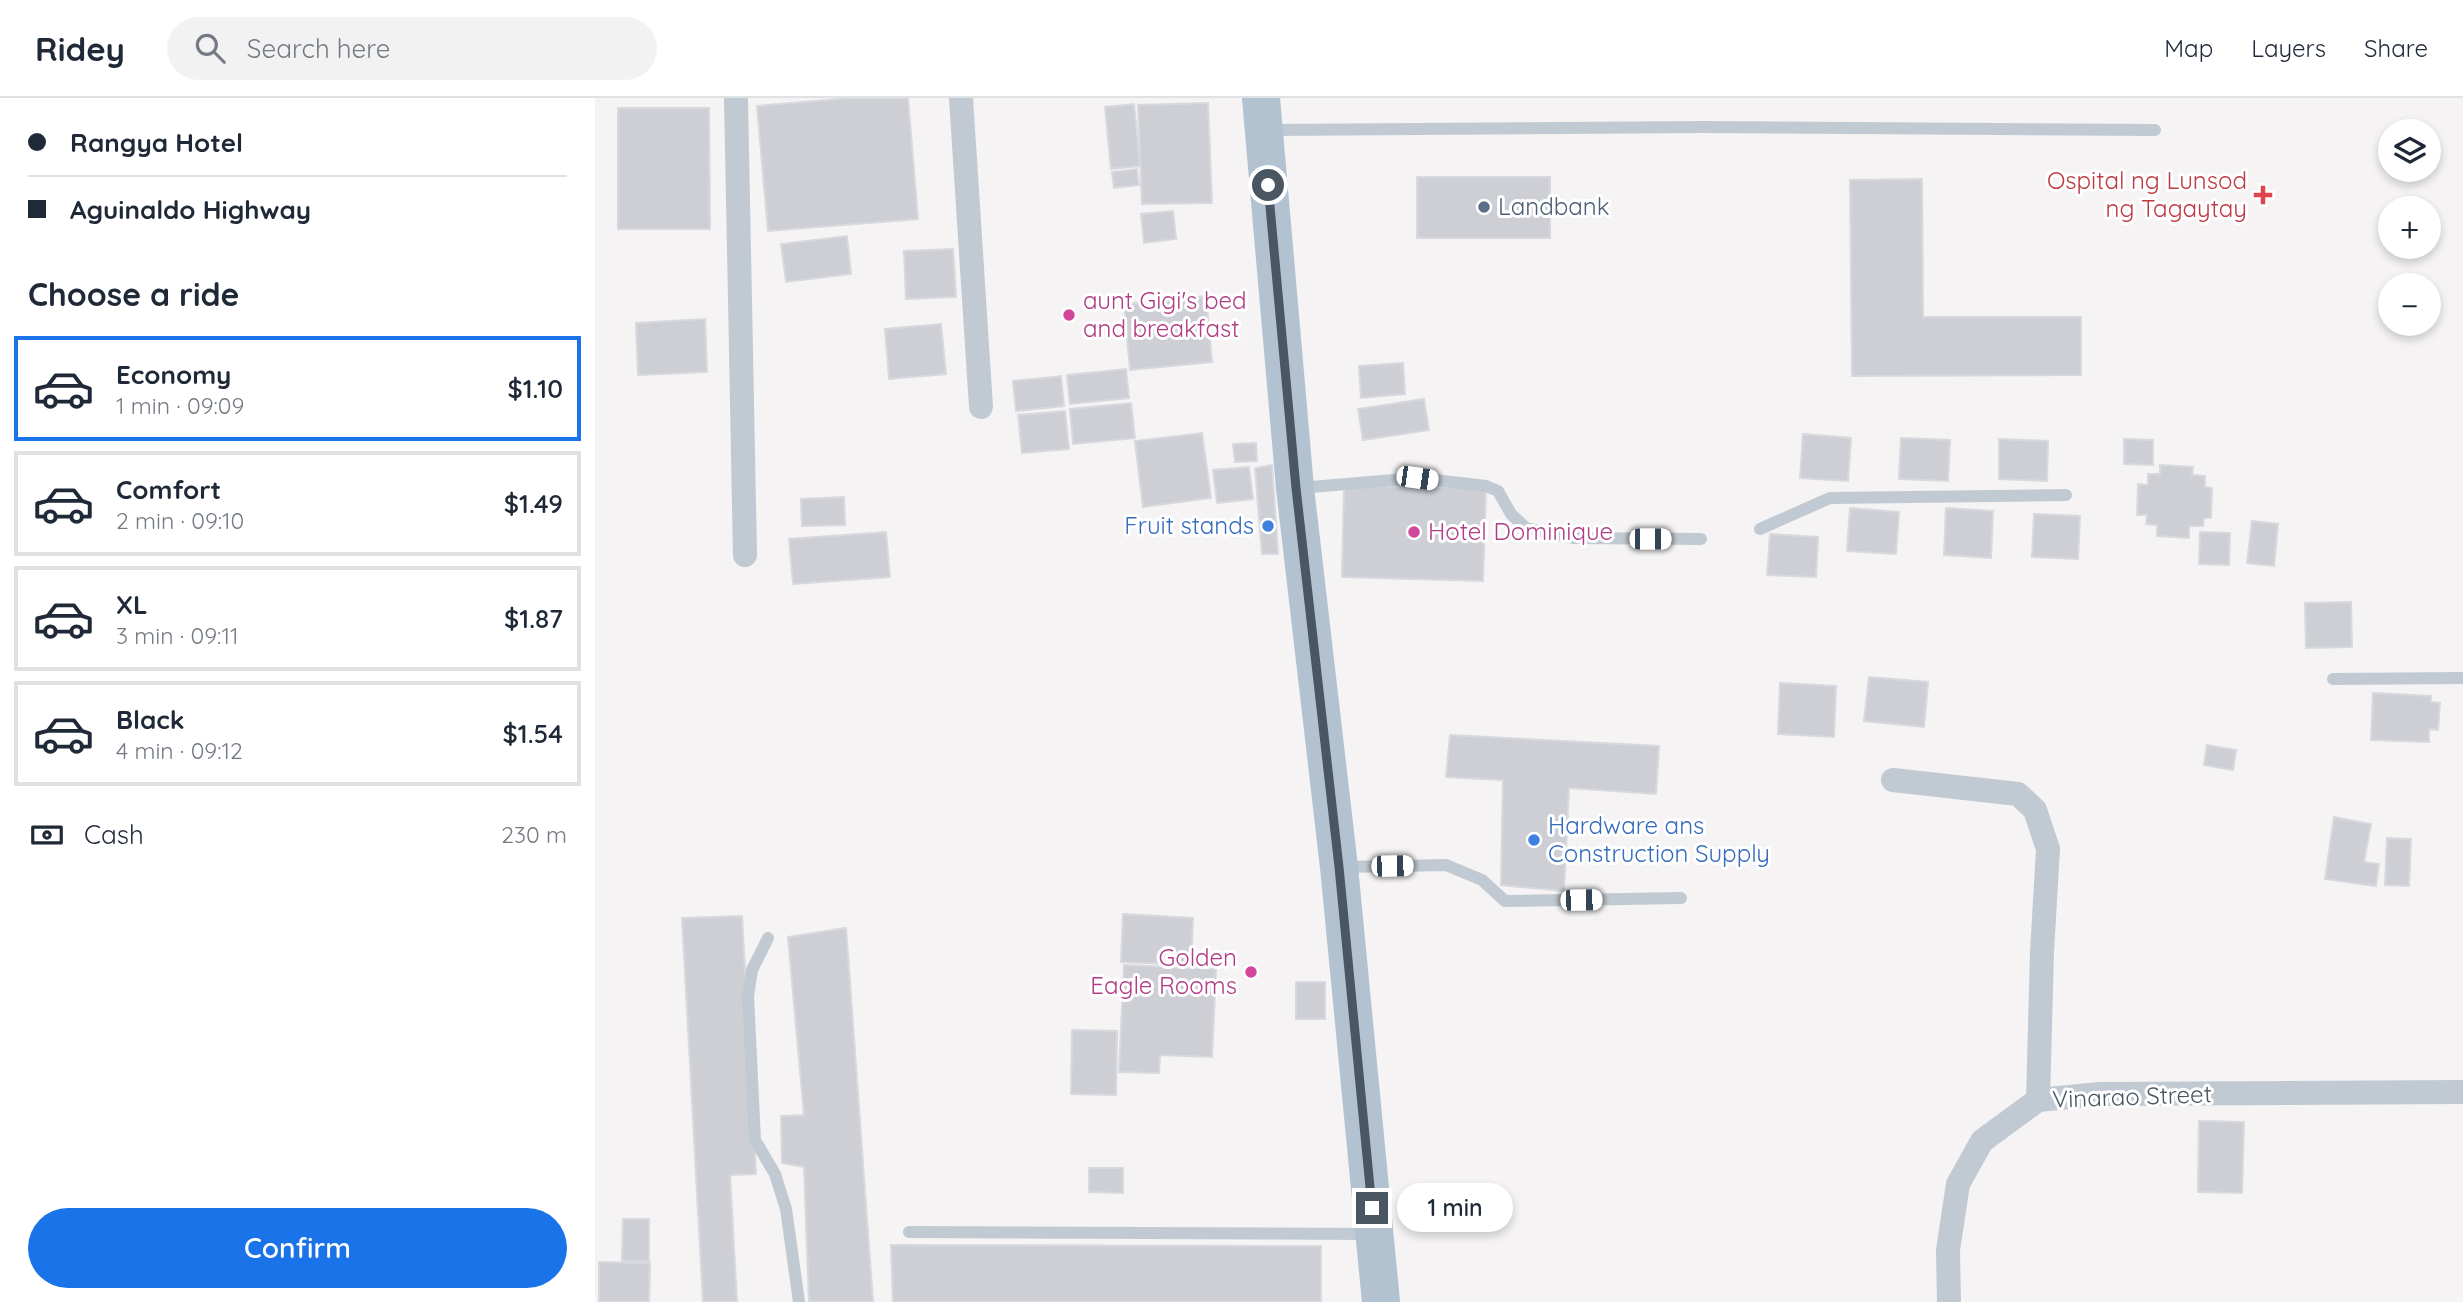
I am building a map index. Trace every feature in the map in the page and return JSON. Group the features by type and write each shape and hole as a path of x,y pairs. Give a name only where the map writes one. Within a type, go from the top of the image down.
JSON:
{"main road":[{"path":"1262,114 1296,488 1339,867 1381,1302"}],"street":[{"path":"736,98 745,555"},
{"path":"961,98 981,407"},
{"path":"1893,780 2018,794 2035,810 2048,849 2038,1100"},
{"name":"Vinarao Street","path":"1949,1302 1948,1250 1958,1184 1982,1142 2038,1100 2100,1094 2463,1092"}],"lane":[{"path":"1262,114 1703,127 2155,130"},
{"path":"1296,488 1417,478 1486,486 1498,491 1511,514 1526,528 1573,538 1701,539"},
{"path":"1760,530 1830,498 2066,495"},
{"path":"2333,679 2463,678"},
{"path":"1339,867 1446,866 1482,880 1506,901 1681,898"},
{"path":"768,938 753,970 748,996 755,1140 775,1174 786,1209 799,1302"},
{"path":"909,1232 1375,1234"}],"building":[{"path":"851,98 908,98 918,219 768,231 757,106"},
{"path":"1208,103 1212,203 1142,204 1138,105"},
{"path":"1134,104 1140,166 1111,169 1105,107"},
{"path":"618,108 709,108 710,229 618,229"},
{"path":"1137,169 1139,185 1114,188 1112,172"},
{"name":"Landbank","path":"1417,177 1550,177 1550,238 1417,238"},
{"path":"1922,179 1923,317 2081,317 2081,375 1852,376 1850,180"},
{"path":"1173,211 1176,239 1144,243 1141,214"},
{"path":"847,236 851,274 786,282 781,244"},
{"path":"953,249 956,297 906,299 904,251"},
{"path":"1206,296 1212,362 1130,370 1124,304"},
{"path":"705,319 707,372 638,375 636,323"},
{"path":"941,324 946,374 889,379 885,329"},
{"path":"1403,363 1405,394 1361,398 1359,366"},
{"path":"1126,369 1129,398 1070,404 1067,375"},
{"path":"1061,376 1064,406 1016,411 1013,381"},
{"path":"1424,399 1429,430 1363,440 1358,409"},
{"path":"1131,403 1135,438 1073,444 1070,409"},
{"path":"1065,411 1069,449 1022,453 1018,415"},
{"path":"1202,433 1211,498 1143,507 1135,441"},
{"path":"1803,434 1851,438 1848,481 1800,478"},
{"path":"1901,438 1950,440 1948,481 1899,479"},
{"path":"1999,439 2048,441 2047,481 1999,479"},
{"path":"2124,439 2153,440 2153,465 2124,464"},
{"path":"1256,443 1257,461 1235,462 1233,444"},
{"name":"Fruit stands","path":"1272,465 1278,554 1262,554 1255,468"},
{"path":"2160,465 2193,467 2192,475 2205,476 2205,487 2212,488 2211,518 2204,518 2203,526 2189,526 2189,538 2157,536 2157,525 2146,524 2147,515 2137,515 2138,484 2148,485 2148,474 2160,474"},
{"path":"1249,467 1253,499 1217,503 1213,470"},
{"name":"Hotel Dominique","path":"1344,486 1486,487 1483,581 1342,577"},
{"path":"844,497 845,525 802,526 801,499"},
{"path":"1850,508 1899,512 1896,554 1847,551"},
{"path":"1946,508 1993,511 1991,558 1944,555"},
{"path":"2034,514 2080,516 2078,559 2032,557"},
{"path":"2252,521 2278,524 2274,566 2247,563"},
{"path":"886,532 890,577 793,584 789,539"},
{"path":"2200,532 2230,533 2229,565 2199,564"},
{"path":"1770,534 1818,537 1816,577 1767,575"},
{"path":"2351,602 2352,647 2306,648 2305,603"},
{"path":"1869,677 1928,682 1924,727 1864,721"},
{"path":"1780,683 1836,686 1834,737 1778,734"},
{"path":"2373,693 2431,696 2431,702 2440,703 2438,730 2429,729 2429,742 2371,740"},
{"name":"Hardware ans Construction Supply","path":"1450,735 1659,746 1656,794 1569,788 1564,891 1501,885 1503,780 1446,777"},
{"path":"2207,745 2236,750 2233,770 2204,765"},
{"path":"2334,817 2371,824 2364,862 2379,864 2376,886 2325,879"},
{"path":"2387,838 2411,839 2409,886 2385,885"},
{"path":"1123,914 1193,918 1191,965 1121,962"},
{"path":"742,916 756,1174 730,1175 737,1302 703,1302 682,918"},
{"path":"846,928 873,1302 809,1302 804,1167 782,1163 781,1116 804,1115 788,937"},
{"path":"1124,965 1216,969 1212,1057 1160,1055 1159,1073 1119,1072"},
{"path":"1296,982 1325,982 1325,1019 1296,1019"},
{"path":"1072,1030 1117,1031 1116,1095 1071,1094"},
{"path":"2199,1121 2244,1122 2242,1193 2198,1192"},
{"path":"1089,1168 1123,1168 1123,1193 1089,1192"},
{"path":"623,1219 649,1219 649,1261 622,1261"},
{"path":"891,1245 1321,1246 1321,1302 893,1302"},
{"path":"599,1262 650,1263 649,1302 599,1302"}],"place":[{"name":"Ospital ng Lunsod ng Tagaytay","path":"2263,195"},
{"name":"Landbank","path":"1484,207"},
{"name":"aunt Gigi's bed and breakfast","path":"1069,315"},
{"name":"Fruit stands","path":"1268,526"},
{"name":"Hotel Dominique","path":"1414,532"},
{"name":"Hardware ans Construction Supply","path":"1534,840"},
{"name":"Golden Eagle Rooms","path":"1251,972"}],"route":[{"path":"1268,185 1296,488 1339,867 1372,1208"}]}
